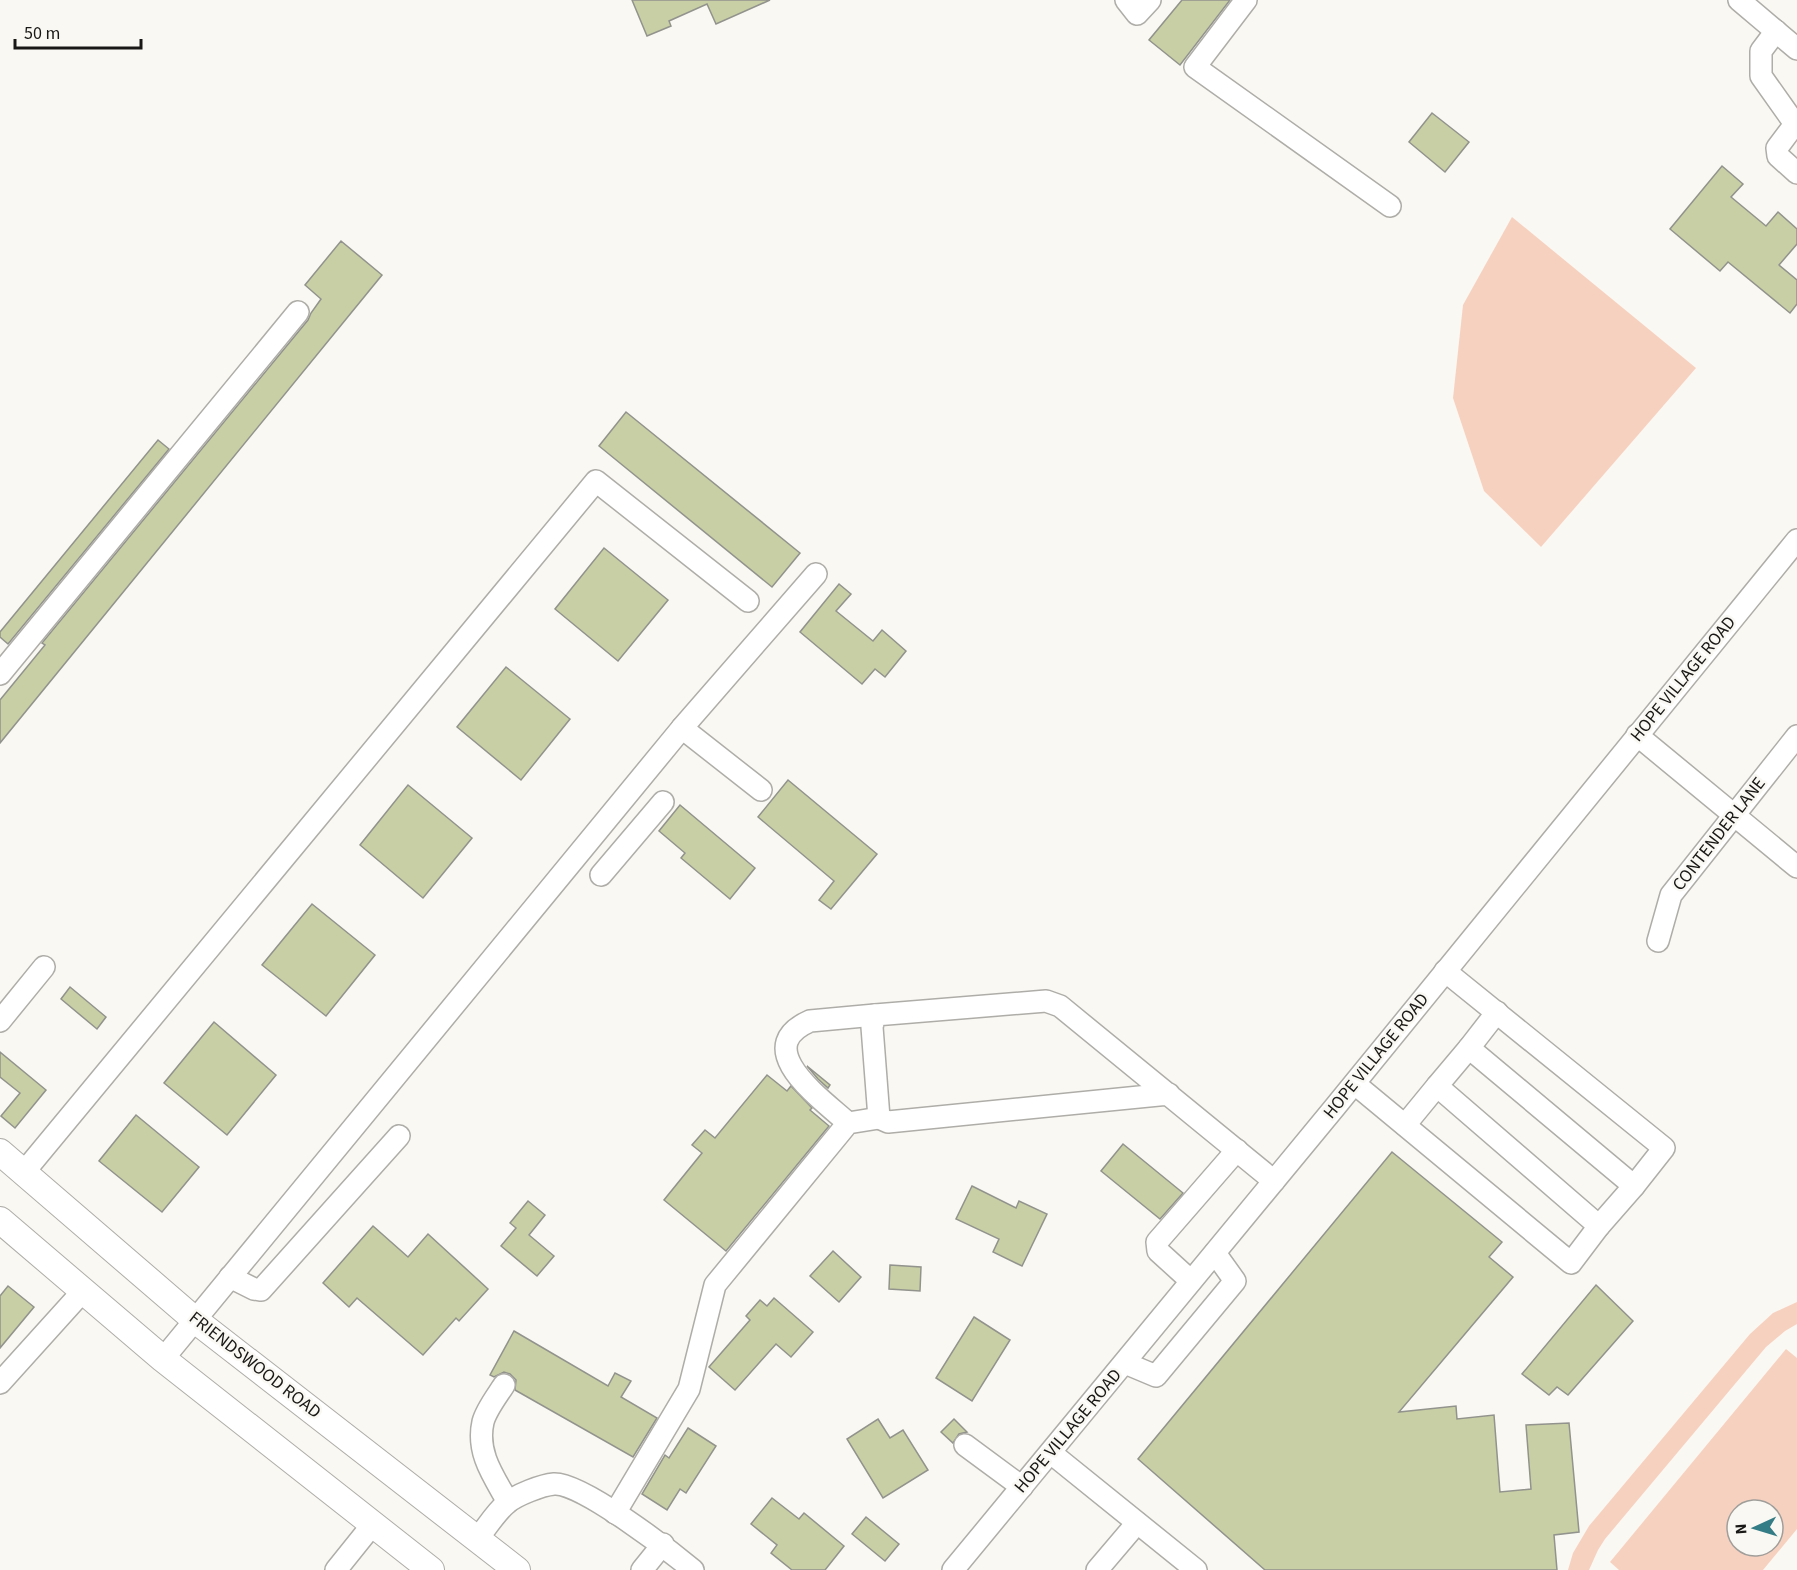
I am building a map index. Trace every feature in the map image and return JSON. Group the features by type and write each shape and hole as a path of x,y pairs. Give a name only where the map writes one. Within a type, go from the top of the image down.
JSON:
{"main road":[{"name":"FRIENDSWOOD ROAD","path":"0,1152 195,1320 517,1570"},
{"path":"0,1220 163,1359 373,1524 424,1568"}],"street":[{"path":"1126,0 1137,14 1150,0"},
{"path":"1246,0 1195,67 1390,206"},
{"path":"1739,0 1797,49"},
{"path":"1776,32 1761,51 1761,75 1795,124 1777,148 1778,156 1797,173"},
{"path":"0,674 298,312"},
{"path":"24,1172 596,481 748,601"},
{"name":"HOPE VILLAGE ROAD","path":"961,1567 1022,1486 1355,1084 1797,540"},
{"path":"163,1359 622,800 816,574"},
{"path":"682,728 760,790"},
{"path":"1637,735 1797,867"},
{"name":"CONTENDER LANE","path":"1658,941 1671,895 1797,736"},
{"path":"622,800 647,820"},
{"path":"600,874 663,802"},
{"path":"0,1021 44,967"},
{"path":"1355,1084 1571,1263 1634,1186 1664,1148 1445,971"},
{"path":"848,1123 796,1076 790,1066 786,1054 787,1043 801,1025 810,1021 1046,1001 1060,1006 1274,1181"},
{"path":"1405,1125 1497,1012"},
{"path":"875,1015 872,1027 879,1118"},
{"path":"1469,1048 1634,1186"},
{"path":"1437,1086 1599,1226"},
{"path":"615,1513 688,1389 715,1285 848,1123 879,1118 888,1122 1168,1094"},
{"path":"230,1277 261,1290 399,1136"},
{"path":"1191,1281 1158,1251 1157,1242 1237,1150"},
{"path":"1125,1363 1155,1376 1235,1281 1215,1253"},
{"path":"0,1383 83,1291"},
{"path":"504,1385 483,1421 482,1438 485,1461 508,1502"},
{"path":"965,1444 1022,1486"},
{"path":"1051,1453 1196,1570"},
{"path":"478,1538 508,1502 535,1489 555,1484 571,1486 663,1544 693,1570"},
{"path":"1109,1566 1137,1523"},
{"path":"336,1570 373,1524"},
{"path":"642,1570 663,1544"}],"shaded area":[{"path":"1512,217 1696,368 1541,547 1484,491 1453,398 1463,305"},
{"path":"1797,1302 1797,1324 1766,1347 1605,1539 1589,1570 1568,1570 1573,1553 1589,1526 1750,1334 1773,1313"},
{"path":"1786,1349 1797,1358 1797,1529 1785,1543 1785,1498 1725,1498 1725,1558 1773,1558 1763,1570 1619,1570 1610,1562"}],"building":[{"path":"632,0 770,0 716,24 707,4 669,21 671,26 647,36"},
{"path":"1182,0 1230,0 1180,65 1149,40"},
{"path":"1432,113 1469,142 1445,172 1409,142"},
{"path":"1722,166 1743,184 1731,197 1766,226 1778,212 1797,229 1797,244 1779,265 1797,280 1797,304 1790,313 1728,262 1720,271 1670,229"},
{"path":"341,241 382,275 0,743 0,700 45,645 42,643 308,320 321,299 305,285"},
{"path":"626,412 800,553 772,587 599,446"},
{"path":"158,440 169,449 8,644 0,637 0,632"},
{"path":"604,548 668,600 618,661 555,609"},
{"path":"839,584 851,594 836,611 873,641 882,630 906,651 885,677 875,669 862,684 800,632"},
{"path":"506,667 570,719 521,780 457,727"},
{"path":"788,780 877,854 831,909 819,900 834,881 758,817"},
{"path":"408,785 472,838 423,898 360,845"},
{"path":"680,805 755,868 730,899 681,858 685,853 659,831"},
{"path":"312,904 375,955 326,1016 262,965"},
{"path":"70,987 106,1017 97,1029 61,999"},
{"path":"214,1022 276,1075 227,1135 164,1083"},
{"path":"0,1052 46,1090 15,1128 1,1116 20,1093 0,1077"},
{"path":"807,1066 830,1085 828,1088 818,1079"},
{"path":"767,1075 787,1091 791,1086 812,1108 810,1110 829,1126 726,1251 664,1200 702,1153 692,1145 705,1130 715,1138"},
{"path":"136,1115 199,1167 162,1212 99,1161"},
{"path":"1123,1144 1183,1193 1160,1219 1101,1171"},
{"path":"1392,1152 1502,1242 1489,1257 1513,1277 1399,1412 1456,1406 1457,1419 1494,1415 1500,1492 1531,1489 1526,1425 1569,1423 1579,1532 1554,1535 1557,1570 1265,1570 1138,1459"},
{"path":"972,1186 1016,1208 1019,1201 1047,1214 1022,1266 993,1252 999,1239 956,1219"},
{"path":"528,1201 545,1215 529,1235 554,1256 537,1276 501,1246 516,1228 510,1223"},
{"path":"373,1226 408,1257 428,1234 488,1289 459,1321 456,1318 423,1355 357,1298 349,1307 323,1283"},
{"path":"833,1251 861,1277 839,1302 810,1276"},
{"path":"890,1265 921,1267 920,1291 889,1289"},
{"path":"1596,1285 1633,1321 1568,1395 1557,1387 1549,1395 1522,1374"},
{"path":"8,1286 34,1307 0,1348 0,1296"},
{"path":"774,1298 813,1332 791,1357 776,1344 735,1390 709,1367 750,1320 746,1316 760,1300 767,1306"},
{"path":"974,1317 1010,1340 972,1401 936,1378"},
{"path":"514,1331 608,1386 615,1373 631,1381 621,1397 657,1418 633,1457 515,1390 516,1380 510,1374 504,1372 494,1377 490,1375"},
{"path":"878,1419 890,1438 903,1430 928,1470 883,1498 847,1439"},
{"path":"954,1419 967,1432 959,1434 953,1443 941,1432"},
{"path":"688,1428 716,1446 686,1493 680,1489 667,1510 642,1494 665,1455 669,1458"},
{"path":"772,1498 799,1519 804,1513 844,1546 825,1570 792,1570 771,1553 777,1545 751,1524"},
{"path":"866,1517 899,1544 885,1561 852,1534"}]}
